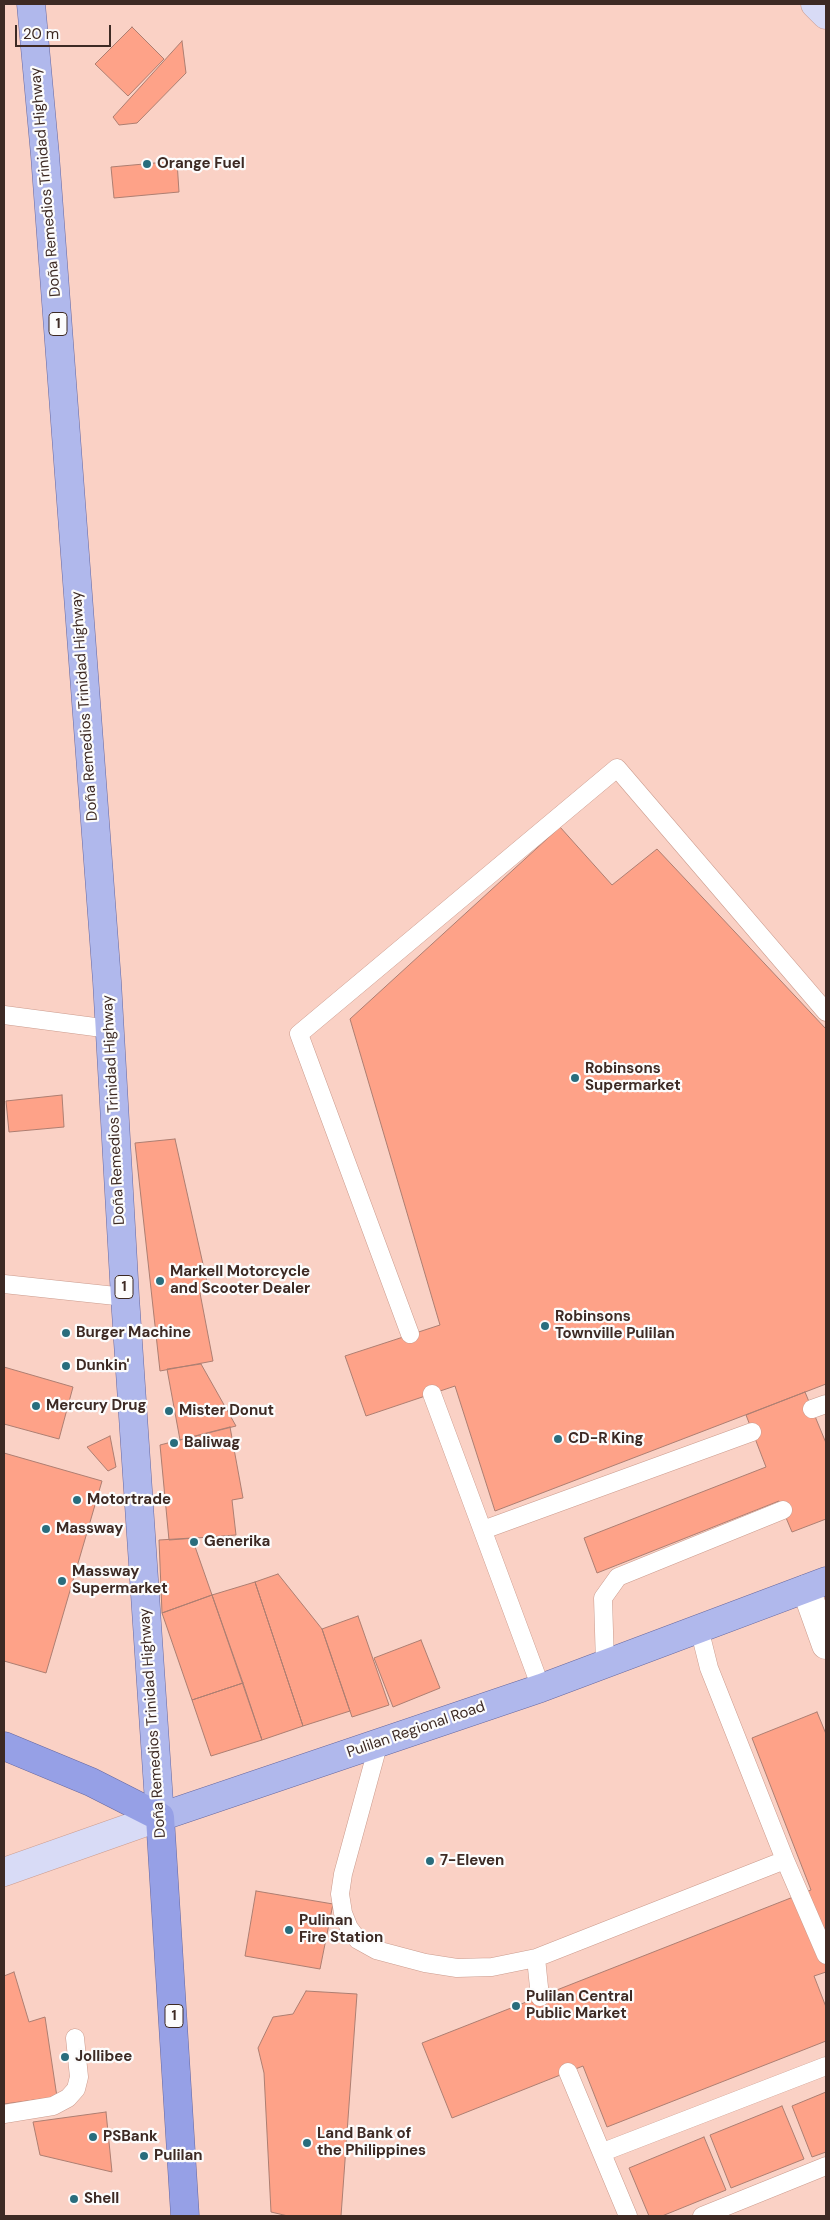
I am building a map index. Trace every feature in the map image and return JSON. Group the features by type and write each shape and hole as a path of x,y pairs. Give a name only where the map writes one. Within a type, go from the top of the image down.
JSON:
{"highway":[{"path":"4,1746 91,1782 160,1816"},
{"name":"Doña Remedios Trinidad Highway","path":"160,1816 185,2216"}],"main road":[{"name":"Doña Remedios Trinidad Highway","path":"31,4 51,231 80,644 110,1029 125,1297 160,1816"},
{"path":"815,4 826,15"},
{"name":"Pulilan Regional Road","path":"4,1872 160,1816 541,1688 816,1585"}],"street":[{"path":"816,1585 826,1645"}],"lane":[{"path":"410,1334 299,1034 617,768 826,1012"},
{"path":"4,1015 110,1029"},
{"path":"4,1284 125,1297"},
{"path":"432,1394 541,1688"},
{"path":"483,1530 752,1432"},
{"path":"605,1664 603,1598 618,1577 783,1510"},
{"path":"699,1628 709,1668 785,1860 826,1955"},
{"path":"379,1742 342,1874 340,1894 343,1913 349,1928 358,1940 376,1950 425,1963 457,1968 492,1967 536,1958 785,1860"},
{"path":"536,1958 540,1997"},
{"path":"4,2114 53,2106 68,2098 76,2090 79,2077 75,2038"},
{"path":"603,2152 826,2066"},
{"path":"568,2072 603,2152 628,2216"},
{"path":"702,2216 826,2166"}],"building":[{"path":"132,27 164,59 128,96 95,64"},
{"path":"182,41 186,73 137,123 119,125 113,117"},
{"path":"177,161 179,192 114,198 111,167"},
{"path":"560,827 612,885 657,849 826,1029 826,1384 495,1511 455,1386 366,1416 345,1356 440,1325 350,1019"},
{"path":"62,1095 64,1127 9,1132 6,1101"},
{"path":"175,1139 209,1291 200,1293 213,1361 160,1371 135,1143"},
{"path":"201,1364 236,1426 180,1440 167,1369"},
{"name":"Mercury Drug","path":"4,1367 73,1387 59,1439 4,1424"},
{"path":"805,1392 826,1443 826,1519 792,1532 779,1501 597,1573 584,1538 766,1467 746,1415"},
{"path":"230,1427 243,1498 232,1500 236,1535 169,1540 160,1445"},
{"path":"110,1436 116,1467 108,1471 87,1447"},
{"name":"Massway","path":"4,1453 102,1481 46,1673 4,1661"},
{"path":"192,1538 212,1595 162,1613 159,1540"},
{"path":"278,1574 322,1629 350,1711 303,1726 255,1582"},
{"path":"255,1582 303,1726 262,1740 212,1595"},
{"path":"212,1595 243,1683 192,1700 162,1613"},
{"path":"358,1616 389,1705 352,1717 322,1629"},
{"path":"421,1640 440,1688 393,1707 374,1658"},
{"path":"243,1683 262,1740 211,1756 192,1700"},
{"path":"817,1712 826,1734 826,1972 814,1976 826,2007 826,2041 607,2127 583,2066 452,2118 422,2043 811,1890 752,1738"},
{"name":"Pulinan Fire Station","path":"256,1891 333,1904 320,1969 245,1956"},
{"path":"14,1972 29,2022 45,2017 57,2097 4,2104 4,1976"},
{"name":"Land Bank of the Philippines","path":"306,1991 357,1994 341,2216 288,2216 271,2212 264,2073 258,2048 273,2017 293,2014"},
{"path":"826,2092 826,2152 812,2157 792,2106"},
{"path":"782,2106 804,2159 731,2188 710,2135"},
{"path":"106,2112 112,2172 40,2155 33,2122"},
{"path":"704,2137 726,2190 662,2216 649,2216 629,2168"}],"place":[{"name":"Orange Fuel","path":"147,164"},
{"name":"Robinsons Supermarket","path":"575,1078"},
{"name":"Markell Motorcycle and Scooter Dealer","path":"160,1281"},
{"name":"Robinsons Townville Pulilan","path":"545,1326"},
{"name":"Burger Machine","path":"66,1333"},
{"name":"Dunkin'","path":"66,1366"},
{"name":"Mercury Drug","path":"36,1406"},
{"name":"Mister Donut","path":"169,1411"},
{"name":"CD-R King","path":"558,1439"},
{"name":"Baliwag","path":"174,1443"},
{"name":"Motortrade","path":"77,1500"},
{"name":"Massway","path":"46,1529"},
{"name":"Generika","path":"194,1542"},
{"name":"Massway Supermarket","path":"62,1581"},
{"name":"7-Eleven","path":"430,1861"},
{"name":"Pulinan Fire Station","path":"289,1930"},
{"name":"Pulilan Central Public Market","path":"516,2006"},
{"name":"Jollibee","path":"65,2057"},
{"name":"PSBank","path":"93,2137"},
{"name":"Land Bank of the Philippines","path":"307,2143"},
{"name":"Pulilan","path":"144,2156"},
{"name":"Shell","path":"74,2199"}]}
